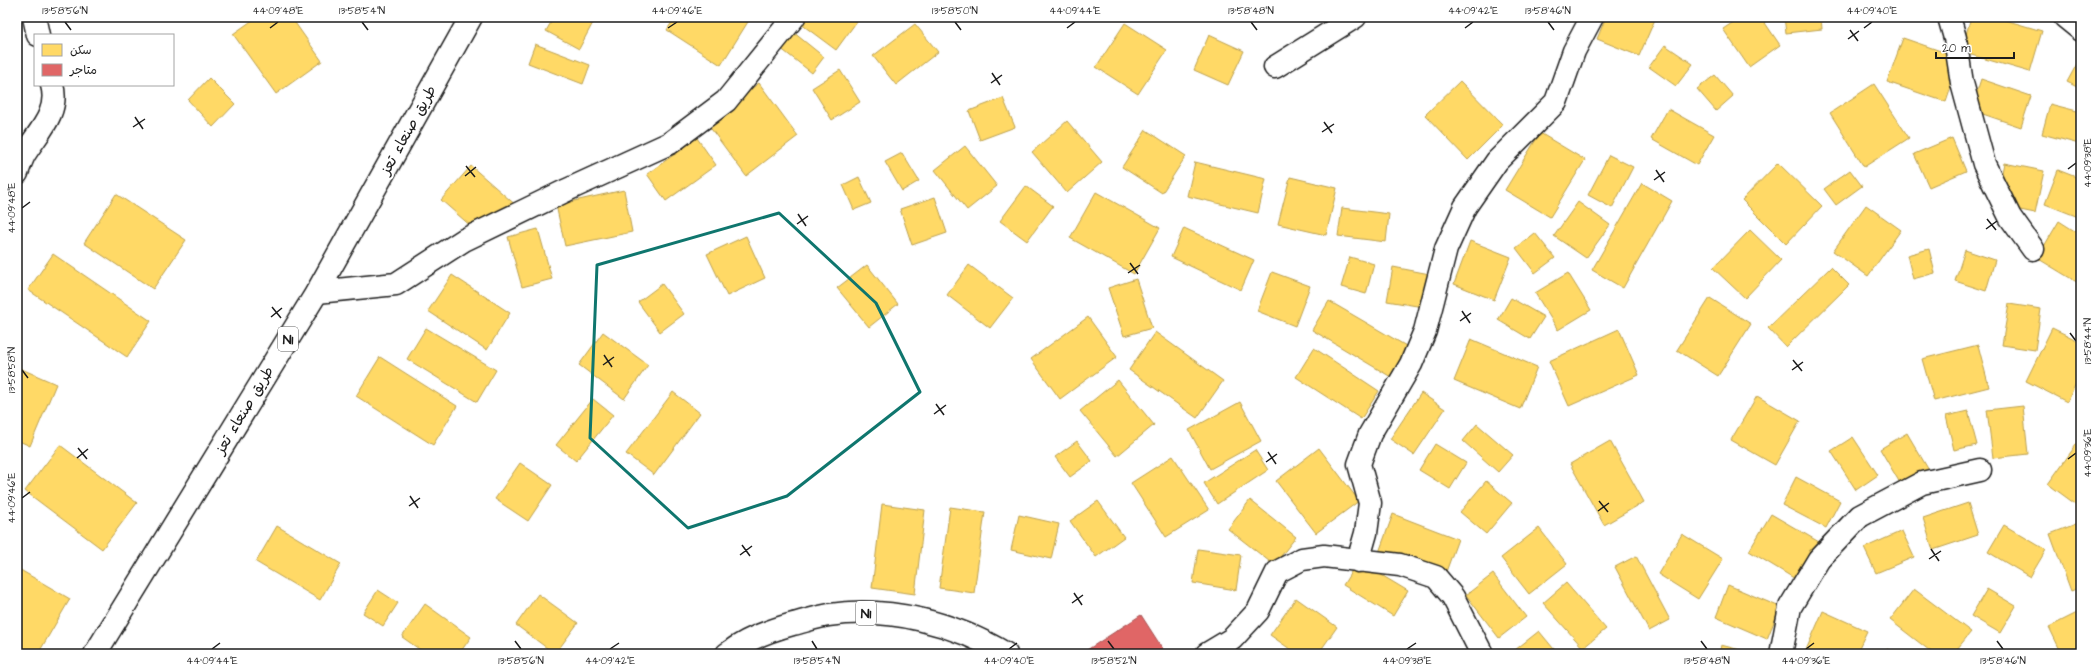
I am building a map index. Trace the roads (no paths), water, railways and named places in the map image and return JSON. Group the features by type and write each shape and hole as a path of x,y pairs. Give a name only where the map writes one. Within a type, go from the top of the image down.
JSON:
{"main road":[{"path":"34,17 38,34"},
{"name":"طريق صنعاء تعز","path":"95,654 317,292 471,17"},
{"path":"317,292 396,284 464,240 567,190 670,144 726,101 794,17"},
{"path":"1275,67 1355,17"},
{"path":"1358,560 1366,533 1370,503 1359,464 1370,434 1411,364 1425,331 1446,249 1465,207 1497,161 1556,102 1574,51 1592,17"},
{"path":"1948,17 1955,38 1962,83 1984,164 2010,216 2033,249"},
{"path":"2065,17 2081,30"},
{"path":"17,173 23,157 50,116 54,95 52,86"},
{"path":"1782,654 1790,607 1819,559 1860,516 1922,483 1980,470"},
{"path":"1207,654 1232,639 1258,611 1277,572 1302,559 1324,556 1400,566 1436,577 1453,597 1482,654"},
{"name":"N1","path":"727,654 772,630 828,615 869,612 915,617 984,641 1006,654"}]}
